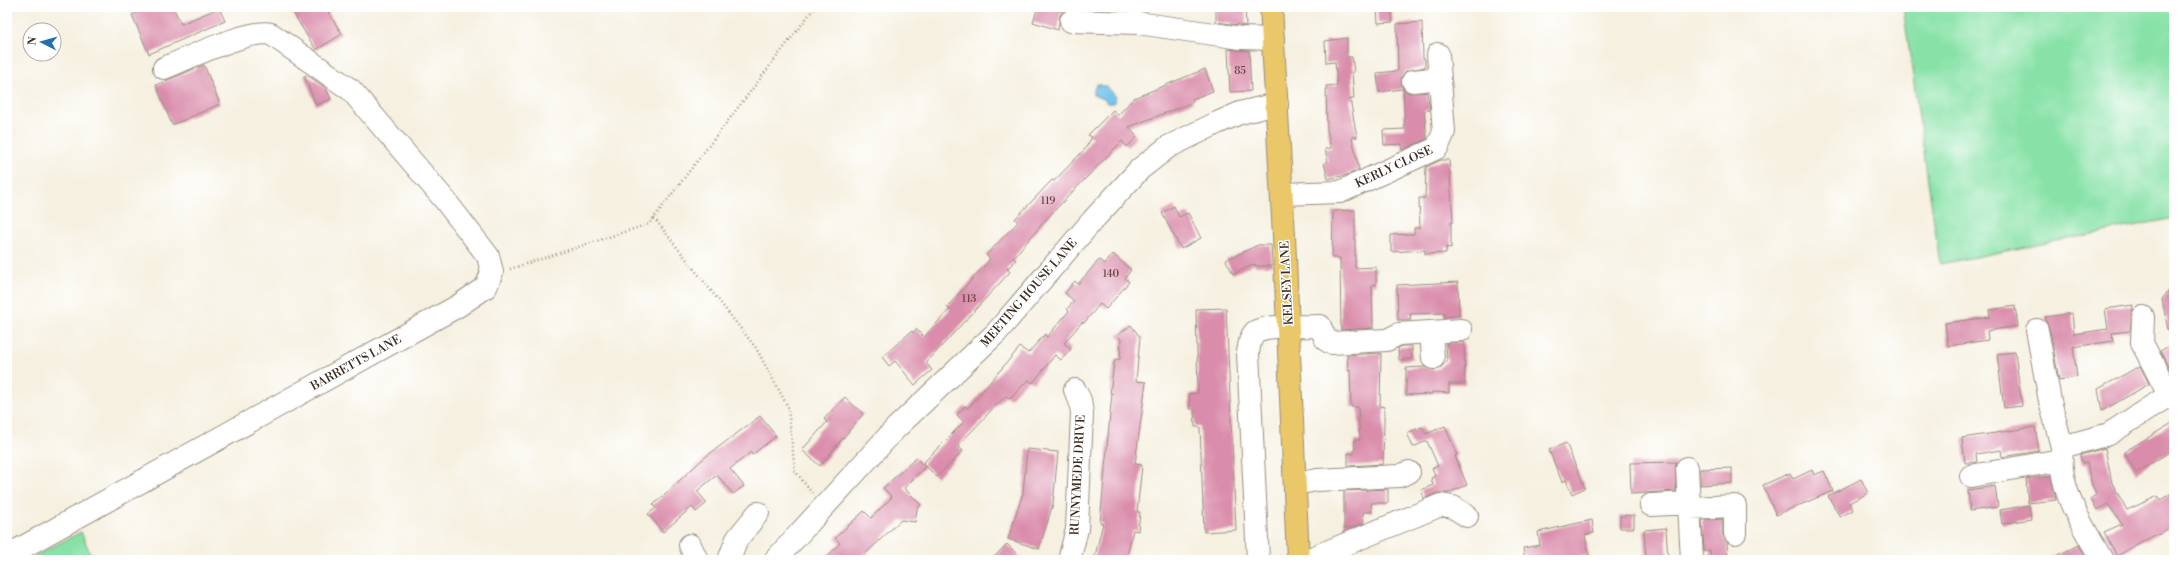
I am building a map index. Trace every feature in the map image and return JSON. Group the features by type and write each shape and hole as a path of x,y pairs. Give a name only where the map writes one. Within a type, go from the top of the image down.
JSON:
{"main road":[{"name":"KELSEY LANE","path":"1271,7 1289,328 1298,560"}],"street":[{"path":"1070,21 1138,22 1241,38 1273,39"},
{"path":"164,68 248,35 263,32 271,34 318,65 351,90 449,206 488,256 492,272"},
{"name":"KERLY CLOSE","path":"1282,194 1340,192 1437,148 1444,132 1438,54"},
{"path":"1413,81 1440,78"},
{"name":"MEETING HOUSE LANE","path":"775,560 896,428 996,333 1093,220 1140,169 1168,147 1217,123 1240,113 1277,104"},
{"name":"BARRETTS LANE","path":"7,556 458,306 486,287 492,272"},
{"path":"1970,476 2062,454 2108,434 2171,394 2142,343 2143,317"},
{"path":"1258,560 1248,353 1250,340 1254,333 1264,328 1320,326 1326,340 1331,343 1387,340 1399,334 1461,330"},
{"path":"2037,330 2050,401 2062,454 2067,498 2102,560"},
{"path":"1431,332 1433,358"},
{"name":"RUNNYMEDE DRIVE","path":"1068,560 1076,529 1082,413 1080,400 1075,390"},
{"path":"1687,468 1692,560"},
{"path":"1295,484 1317,480 1399,476 1409,472"},
{"path":"1307,560 1441,505 1453,507 1467,516"},
{"path":"1651,505 1735,506 1735,534"},
{"path":"729,560 737,539 758,513"}],"path":[{"path":"492,272 514,268 649,224 815,7"},
{"path":"654,218 756,348 788,407 794,471 823,506"}],"green space":[{"path":"1903,7 2174,7 2174,218 1940,264"},
{"path":"81,532 93,560 27,560"}],"water":[{"path":"1097,84 1105,87 1106,85 1116,97 1114,103 1107,103 1104,99 1093,95 1093,91"}],"building":[{"path":"150,7 173,7 181,24 219,8 225,21 149,54 132,15"},
{"path":"304,7 325,7 342,34 316,50 293,13"},
{"path":"1038,7 1048,7 1063,12 1060,15 1058,30 1033,22"},
{"path":"1245,7 1246,26 1216,22 1216,8"},
{"path":"1377,7 1391,7 1393,22 1378,23"},
{"path":"1422,22 1423,58 1425,59 1425,67 1406,71 1402,76 1401,82 1403,89 1379,92 1377,73 1398,71 1397,24"},
{"path":"1347,38 1347,57 1352,57 1354,72 1352,72 1354,99 1350,99 1357,137 1352,137 1359,170 1347,175 1328,179 1324,163 1328,162 1325,149 1331,148 1327,130 1326,86 1337,85 1335,62 1326,63 1325,41"},
{"path":"1228,49 1249,51 1251,91 1230,92"},
{"path":"204,65 220,104 172,125 156,85"},
{"path":"1205,69 1213,91 1192,99 1193,102 1129,127 1137,137 1127,147 1122,141 1051,214 1013,258 1016,260 1007,269 1010,272 926,363 932,370 915,385 895,361 889,366 882,357 916,329 924,337 950,309 947,307 990,259 986,255 1018,222 1015,219 1052,180 1054,181 1085,149 1092,137 1088,135 1113,110 1118,115 1134,98"},
{"path":"307,75 326,88 331,99 316,105 304,76"},
{"path":"1403,89 1408,93 1427,92 1430,110 1424,111 1427,139 1402,150 1402,144 1384,145 1383,130 1405,129"},
{"path":"1441,160 1449,160 1453,222 1451,222 1451,248 1446,247 1446,253 1425,254 1425,250 1391,252 1391,235 1414,234 1414,228 1420,228 1419,198 1425,198 1426,167"},
{"path":"1174,206 1179,217 1188,213 1201,238 1181,249 1162,213"},
{"path":"1355,210 1355,268 1376,267 1376,285 1372,284 1373,328 1341,330 1340,258 1332,258 1333,211"},
{"path":"1258,245 1271,245 1272,266 1255,266 1255,264 1233,274 1226,260"},
{"path":"1113,254 1131,270 1125,278 1129,282 1106,309 1100,304 1084,323 1082,322 1064,343 1071,349 1061,360 1055,355 1033,383 1028,380 1010,399 1006,396 997,404 958,446 963,451 937,477 923,463 964,422 957,415 965,406 968,408 1020,347 1028,353 1045,334 1047,337 1069,311 1067,309 1074,301 1065,293 1075,281 1078,284 1099,260 1105,264"},
{"path":"1458,282 1459,316 1444,317 1444,313 1410,314 1411,320 1398,320 1397,285"},
{"path":"2174,285 2174,329 2168,330 2162,299"},
{"path":"2133,305 2130,331 2112,333 2113,341 2073,347 2077,377 2059,380 2051,335 2045,317 2072,313 2074,334 2108,329 2105,309"},
{"path":"2015,306 2018,326 1987,331 1988,340 1948,346 1945,323 1990,317 1989,310"},
{"path":"1226,308 1236,530 1204,532 1200,427 1195,427 1194,409 1190,409 1189,394 1198,393 1196,309"},
{"path":"1131,325 1140,337 1136,381 1146,382 1135,464 1142,465 1137,512 1140,512 1138,531 1133,530 1126,560 1094,560 1103,523 1100,523 1112,393 1110,393 1114,363 1116,359 1120,359 1121,340 1118,335"},
{"path":"1464,342 1465,384 1449,384 1449,393 1432,392 1432,394 1406,395 1406,368 1425,367 1434,370 1440,368 1447,361 1446,343"},
{"path":"2174,343 2174,370 2171,372 2160,351"},
{"path":"1402,346 1412,346 1412,359 1399,360 1398,348"},
{"path":"2015,352 2022,406 2004,408 1997,354"},
{"path":"1381,353 1380,407 1384,406 1383,464 1348,466 1348,453 1354,454 1355,440 1360,440 1358,407 1351,407 1350,370 1348,371 1347,355"},
{"path":"2140,366 2149,384 2102,411 2098,389"},
{"path":"845,397 863,414 820,466 802,450 827,422 824,419"},
{"path":"760,416 776,436 752,455 751,452 730,469 744,486 733,494 717,475 697,491 707,503 696,512 692,507 663,532 648,514 656,508 653,505 704,458"},
{"path":"2174,422 2174,449 2136,473 2124,452"},
{"path":"1445,426 1467,485 1448,493 1437,493 1424,499 1421,490 1433,485 1431,478 1435,476 1432,468 1438,466 1427,441 1413,447 1407,433 1422,427 1426,434"},
{"path":"2035,427 2039,451 2002,457 2001,450 1976,454 1977,462 1965,463 1962,438"},
{"path":"1566,443 1585,488 1572,494 1566,480 1562,482 1549,450"},
{"path":"2105,448 2112,483 2127,510 2158,496 2160,500 2174,492 2174,526 2141,542 2117,556 2104,532 2122,524 2108,504 2097,510 2091,498 2097,495 2092,485 2087,463 2082,464 2080,455"},
{"path":"1027,449 1058,452 1053,504 1039,549 1008,539 1023,493"},
{"path":"916,458 925,467 904,488 921,505 917,509 915,522 901,520 859,560 824,560 840,543 835,538 864,511 871,518 892,497 883,488"},
{"path":"1676,462 1676,491 1631,494 1630,463"},
{"path":"1732,468 1732,483 1700,485 1700,469"},
{"path":"1812,470 1814,475 1824,471 1833,491 1776,515 1763,485 1790,473 1793,479"},
{"path":"2051,476 2056,500 2028,503 2026,479"},
{"path":"1861,479 1868,493 1849,503 1853,510 1840,517 1828,496"},
{"path":"1995,486 1998,507 1970,511 1968,490"},
{"path":"1388,489 1388,503 1371,503 1372,512 1363,512 1364,523 1351,528 1344,528 1344,491"},
{"path":"2029,505 2031,519 2002,524 2000,510"},
{"path":"1634,515 1634,528 1620,528 1620,516"},
{"path":"1722,519 1722,533 1727,542 1728,560 1711,560 1710,550 1704,551 1702,520"},
{"path":"1592,520 1594,533 1585,535 1589,555 1558,560 1525,560 1523,548 1540,545 1538,532"},
{"path":"1666,528 1668,560 1646,560 1644,530"},
{"path":"1007,544 1023,560 991,560"},
{"path":"2079,545 2088,560 2047,560"}]}
